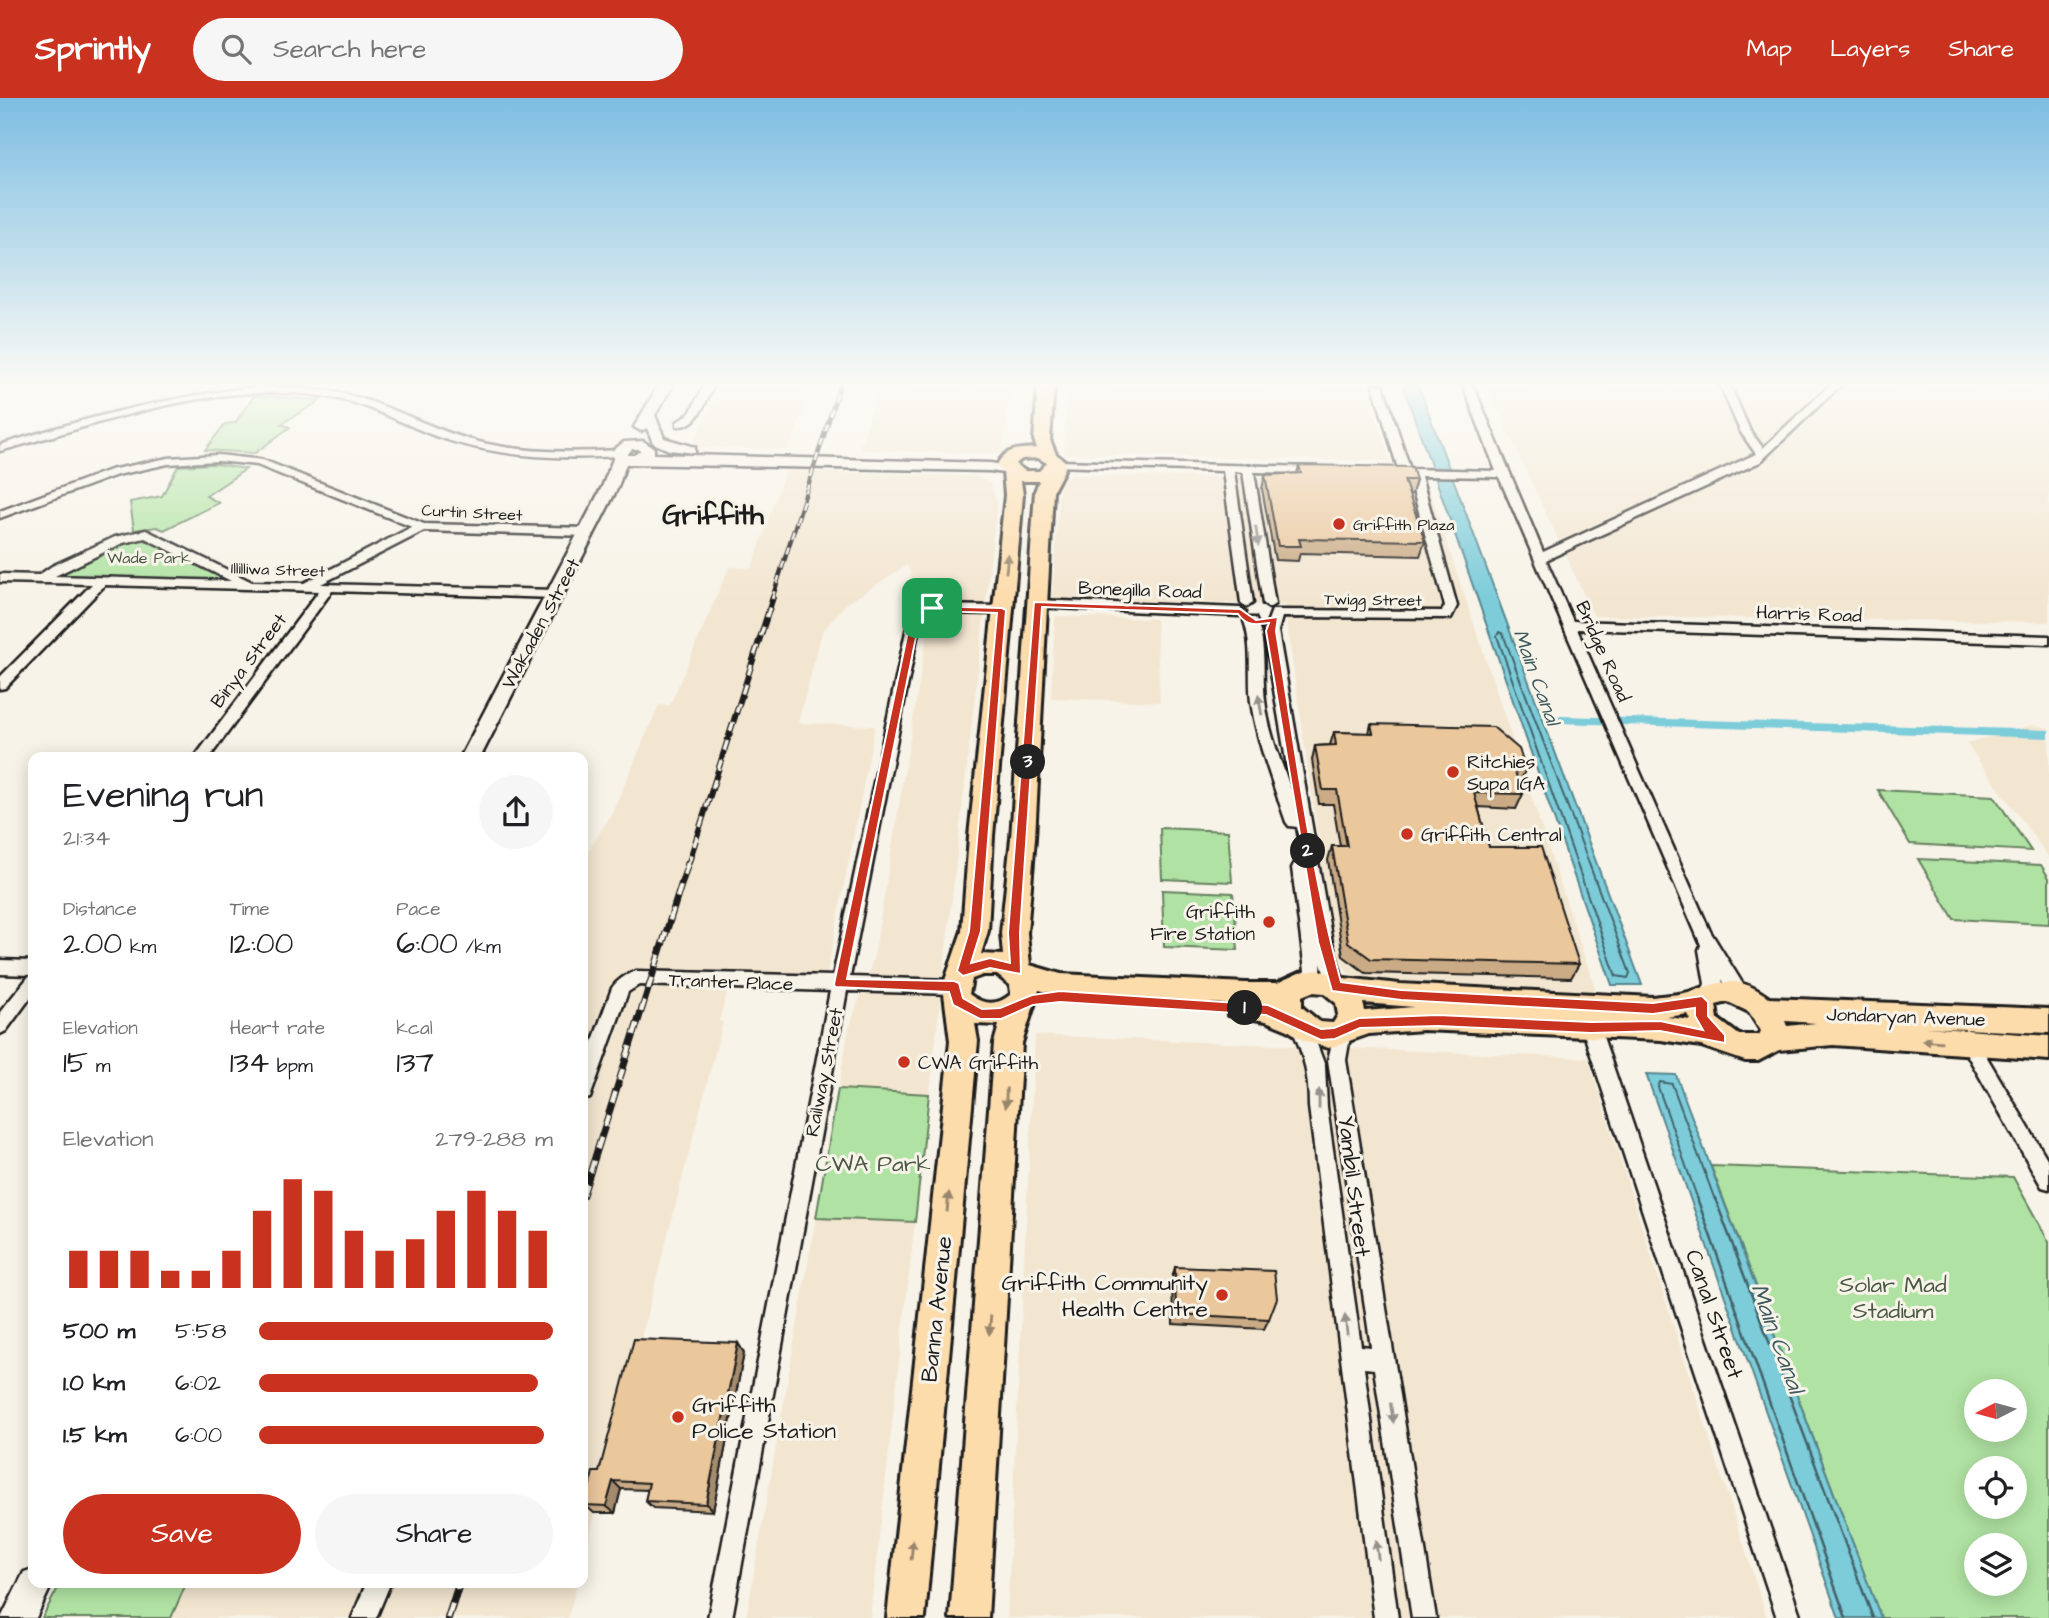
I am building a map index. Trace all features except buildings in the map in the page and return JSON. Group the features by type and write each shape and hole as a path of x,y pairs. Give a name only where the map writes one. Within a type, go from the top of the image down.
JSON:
{"main road":[{"name":"Wakaden Street","path":"473,752 610,487 632,456"},
{"path":"711,456 977,466 1013,463"},
{"path":"802,456 982,460 1013,463 1033,476 1052,464"},
{"name":"Banna Avenue","path":"906,1618 964,1041 958,986 975,931 1014,495 1013,463 1017,456"},
{"path":"969,1618 1008,1043 1018,1006 1026,993 1019,972 1014,933 1044,491 1052,464 1049,456"},
{"path":"1619,1017 1591,1028 1438,1020 1375,1022 1321,1035 1268,1010 1241,1007 1060,996 1001,1013 980,1014 958,986 990,963 1061,985 1246,994 1281,993 1301,983 1324,982 1338,988 1619,1017 1657,1017 1721,1039 1733,1046 1757,1049 1773,1039 1773,1025 1764,1009 1740,994 1717,992 1657,1017"},
{"path":"1297,1023 1288,1010 1288,998 1301,983"},
{"path":"1338,988 1351,1005 1352,1017 1344,1029"},
{"path":"1705,998 1702,1016 1721,1039"},
{"name":"Jondaryan Avenue","path":"1764,1009 2049,1021"},
{"name":"Jondaryan Avenue","path":"1773,1039 1833,1033 1971,1045 2049,1048"},
{"path":"18,1618 34,1588"}],"street":[{"name":"Twigg Street","path":"1273,612 1446,615 1451,606 1404,456"},
{"name":"Bridge Road","path":"1496,456 1703,934 1740,994"},
{"path":"1541,558 1760,456"},
{"name":"Curtin Street","path":"0,515 114,472 169,461 218,458 259,462 422,527 587,532"},
{"path":"1052,464 1336,470"},
{"path":"1228,467 1246,612 1254,632 1258,702 1284,792 1292,810 1314,957 1314,974 1301,983"},
{"path":"1248,468 1273,612 1271,631 1288,739 1324,942 1338,988"},
{"path":"1377,472 1503,474"},
{"path":"306,587 422,527"},
{"path":"41,580 56,569 119,540 146,534 251,585"},
{"name":"Illilliwa Street","path":"0,578 555,594"},
{"path":"0,685 101,582"},
{"name":"Binya Street","path":"205,752 328,588"},
{"name":"Bonegilla Road","path":"1037,604 1246,612"},
{"name":"Railway Street","path":"720,1618 840,984 915,617 920,609 932,608 1002,610"},
{"path":"1246,612 1266,623 1273,612"},
{"path":"1246,612 1273,612"},
{"name":"Harris Road","path":"1568,625 2049,640"},
{"path":"1284,792 1277,744 1288,739"},
{"name":"Bridge Road","path":"1703,934 1714,984 1705,998"},
{"path":"0,967 28,968"},
{"name":"Tranter Place","path":"588,1078 621,988 636,978 958,986"},
{"path":"0,1026 28,988"},
{"path":"1954,1017 2049,1180"},
{"name":"Yambil Street","path":"1297,1023 1310,1041 1317,1069 1318,1107 1386,1618"},
{"name":"Canal Street","path":"1591,1028 1789,1618"},
{"name":"Yambil Street","path":"1344,1029 1337,1060 1424,1618"},
{"path":"1350,1356 1383,1359"},
{"path":"364,1618 376,1588"}],"shaded area":[{"path":"1154,456 1388,456 1390,461"},
{"path":"1519,456 2049,456 2049,622 1594,616"},
{"path":"785,471 977,476 990,484 997,502 870,1618 746,1618 849,1028 874,957 929,623 907,565 846,604 822,632 798,723 875,726 826,978 732,975 719,1021 723,1022 588,1542 588,852 612,813 659,705 670,705 729,567 752,568"},
{"path":"1073,475 1426,480 1597,994 1367,982 1348,973 1334,948 1284,605 1052,600 1060,480"},
{"path":"1055,616 1156,619 1160,702 1051,698"},
{"path":"2033,725 2049,728 2049,858 1966,743"},
{"path":"1035,1035 1588,1058 1767,1618 1007,1618"},
{"path":"184,1588 576,1588 568,1618 171,1618"}],"green space":[{"path":"215,464 246,469 206,496 219,503 164,530 157,527 134,530 130,502 162,496 178,466"},
{"name":"Wade Park","path":"142,536 224,576 217,580 54,576 123,540"},
{"path":"1878,790 1994,796 2031,851 1910,844"},
{"path":"1160,828 1228,831 1232,882 1162,879"},
{"path":"1918,859 2041,865 2049,878 2049,924 1954,919"},
{"path":"1162,890 1233,893 1238,950 1164,947"},
{"name":"CWA Park","path":"838,1089 929,1094 915,1222 816,1218"},
{"name":"Solar Mad Stadium","path":"1711,1166 2013,1177 2049,1242 2049,1618 1881,1618"},
{"path":"58,1588 184,1588 171,1618 42,1618"}],"water":[{"path":"1428,456 1444,456 1642,985 1612,985"},
{"name":"Main Canal","path":"1646,1074 1676,1075 1881,1618 1839,1618"}],"waterway":[{"path":"1561,720 2049,734"}],"railway":[{"path":"772,599 817,456"},
{"path":"688,865 773,597"},
{"path":"588,1179 688,863"},
{"path":"448,1618 458,1588"}],"place":[{"name":"Griffith Plaza","path":"1339,524"},
{"name":"Ritchies Supa IGA","path":"1453,772"},
{"name":"Griffith Central","path":"1407,834"},
{"name":"Griffith Fire Station","path":"1269,922"},
{"name":"CWA Griffith","path":"904,1062"},
{"name":"Griffith Community Health Centre","path":"1222,1295"},
{"name":"Griffith Police Station","path":"678,1417"}],"district":[{"name":"Griffith","path":"713,514"}],"route":[{"path":"1037,604 1240,611 1245,619 1255,623 1271,622 1274,619 1271,631 1288,739 1324,942 1336,987 1401,995 1653,1008 1702,1002 1700,1008 1706,1024 1721,1039 1660,1026 1591,1028 1438,1020 1359,1023 1335,1034 1321,1035 1305,1030 1295,1021 1268,1010 1060,996 1032,1000 1001,1013 980,1014 958,1001 954,987 840,984 915,617 920,609 932,608 1002,610 975,931 970,955 963,971 971,966 990,963 999,963 1017,970 1013,944 1023,838 1037,604"}]}
